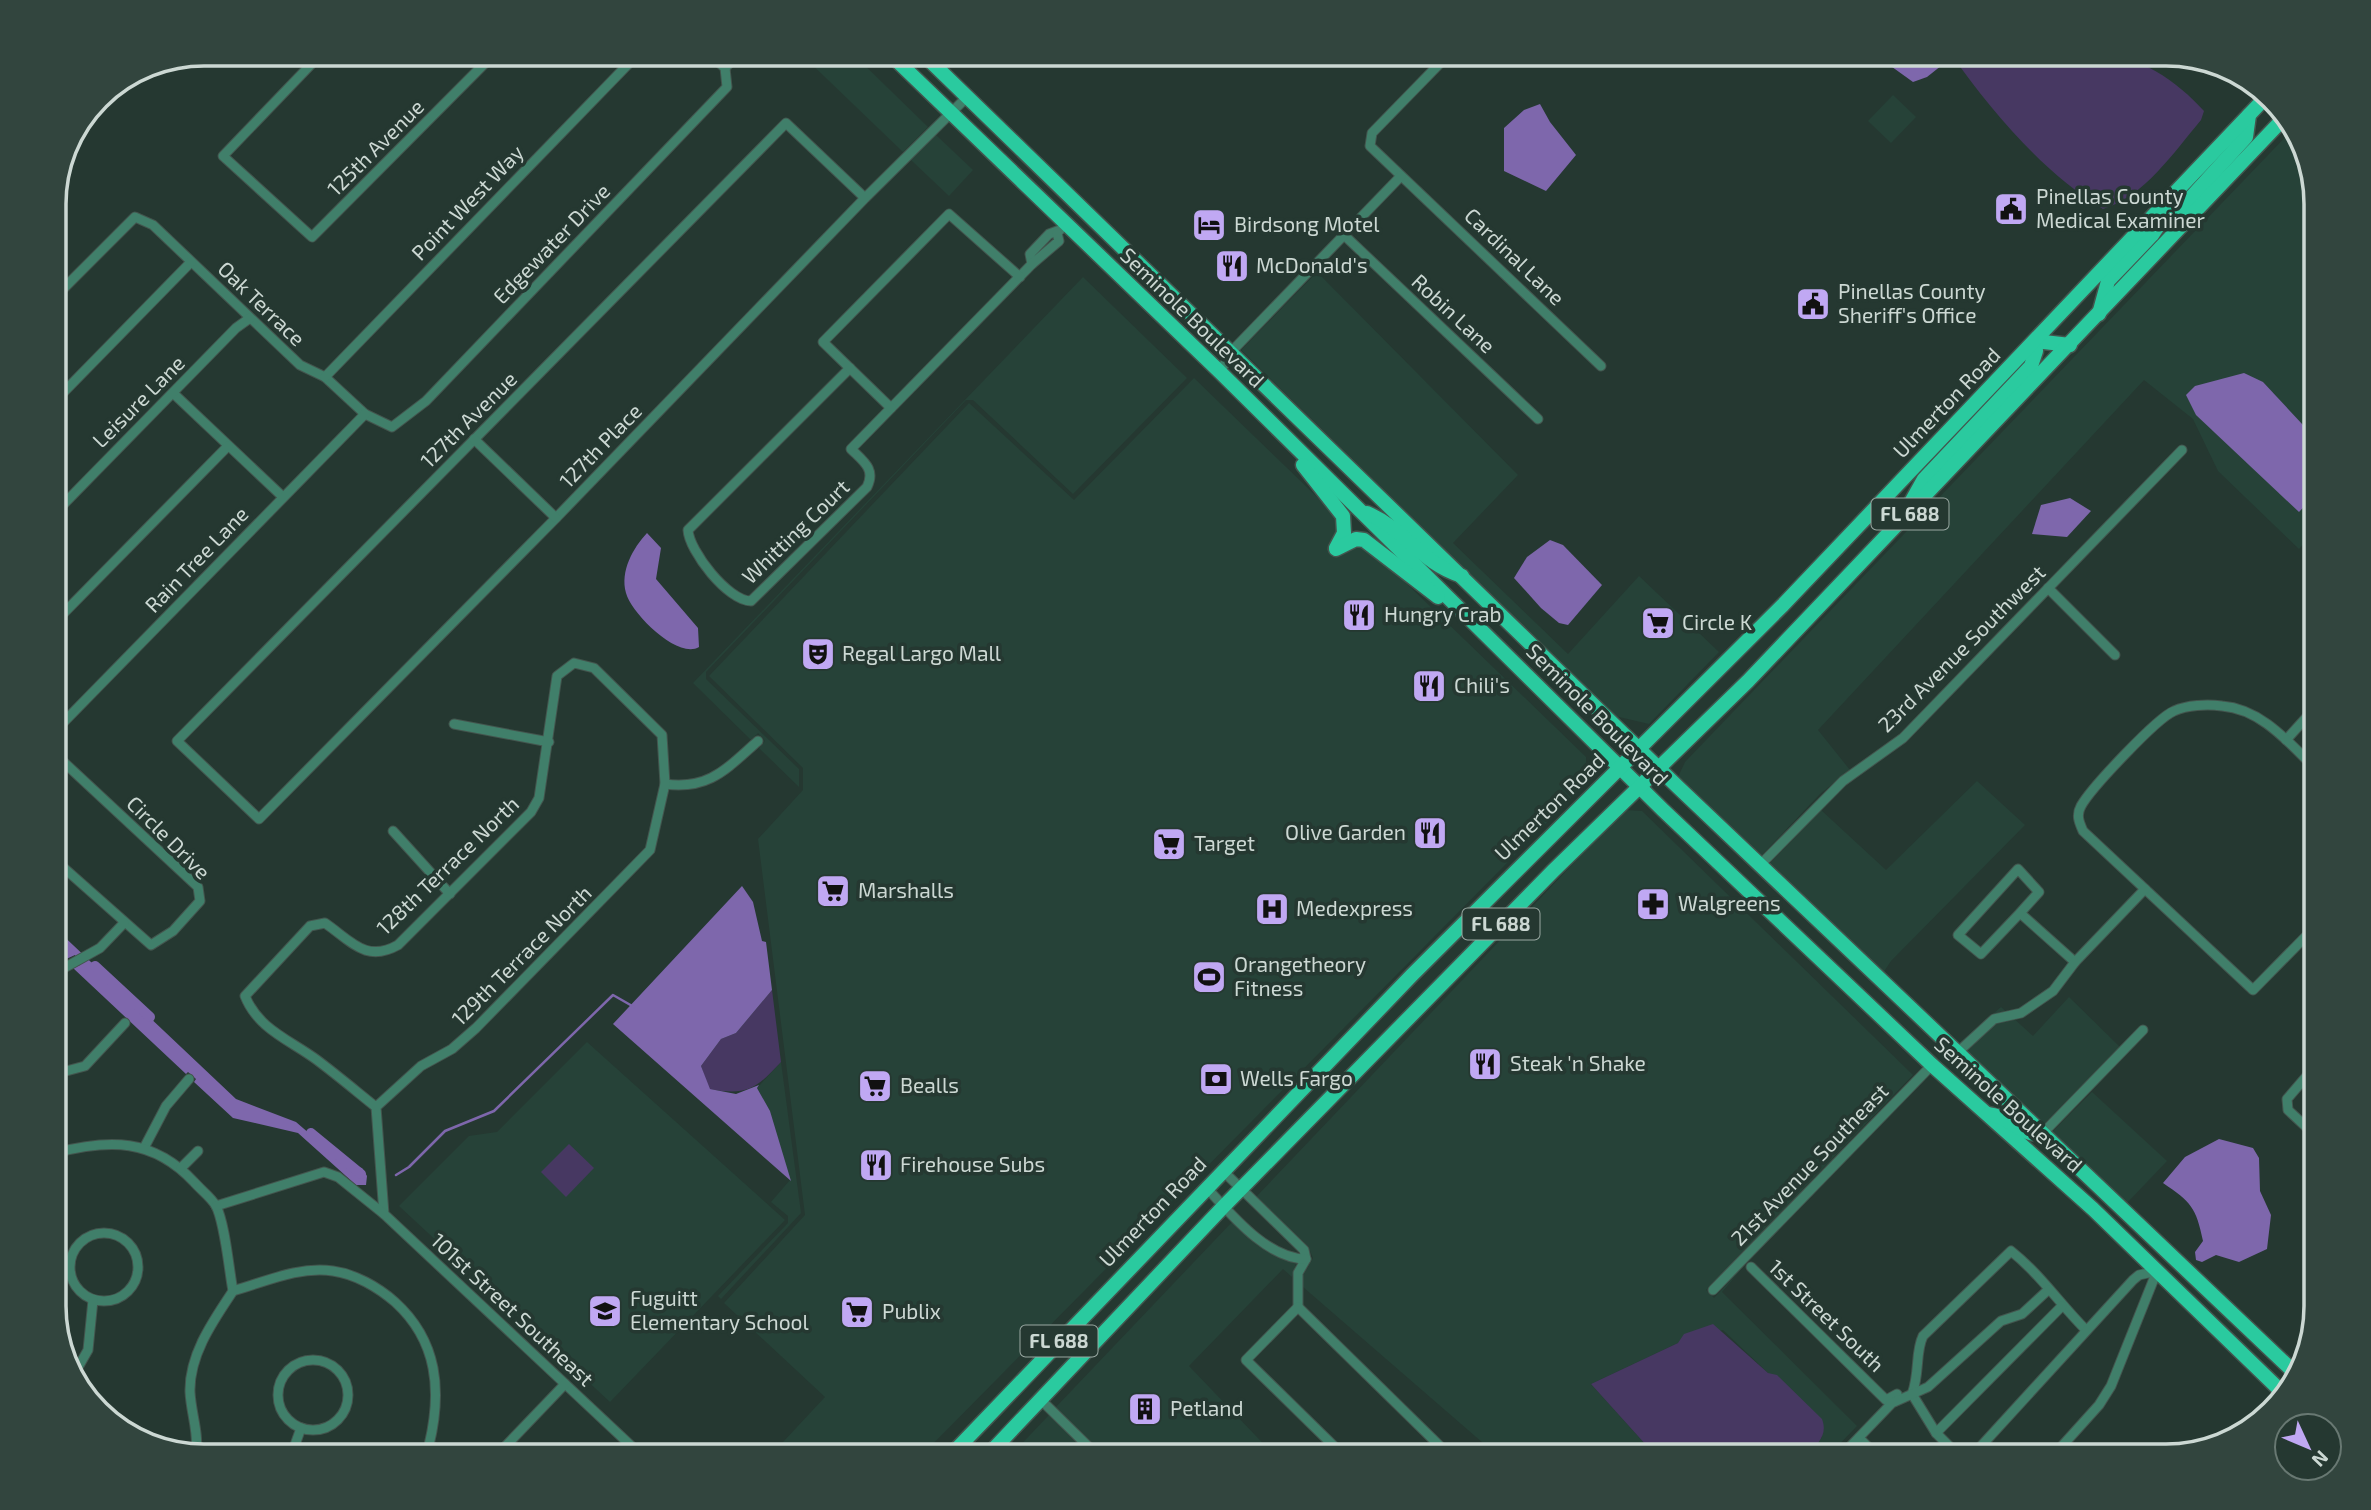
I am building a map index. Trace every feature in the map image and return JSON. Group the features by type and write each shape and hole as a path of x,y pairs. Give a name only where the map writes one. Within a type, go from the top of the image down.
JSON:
{"main road":[{"name":"Seminole Boulevard","path":"902,66 1061,229 1220,372 1639,788 1932,1065 2093,1209 2277,1387"},
{"name":"Seminole Boulevard","path":"935,66 1760,865 2290,1368"},
{"name":"Ulmerton Road","path":"961,1444 1222,1170 1538,847 1783,605 2260,103"},
{"path":"2170,237 2186,203 2246,137 2249,114"},
{"name":"FL 688","path":"999,1444 1224,1206 1552,871 1660,768 1900,524 2278,124"},
{"path":"2098,314 2108,281 2152,235 2177,190"},
{"path":"1900,524 1924,479 2031,366 2036,351 2035,341 2070,345"},
{"path":"1263,416 1343,516 1344,533 1336,549 1356,539 1371,544 1484,632"},
{"path":"1359,510 1388,522 1439,569 1464,577"},
{"path":"1932,1065 1957,1053"},
{"path":"1988,1114 2004,1116 2025,1133 2042,1134"},
{"path":"2093,1209 2108,1214 2138,1241 2157,1240"},
{"path":"2157,1271 2174,1277 2212,1311 2236,1316"}],"street":[{"name":"125th Avenue","path":"309,66 223,156 312,237 482,66"},
{"name":"Point West Way","path":"325,377 626,66"},
{"name":"Cardinal Lane","path":"1438,66 1369,139 1370,146 1401,176 1410,181 1601,366"},
{"name":"Edgewater Drive","path":"365,414 393,427 426,401 727,87 725,68"},
{"name":"127th Place","path":"259,819 556,518 864,198 967,97"},
{"name":"127th Avenue","path":"259,819 177,741 786,123 864,198"},
{"path":"1220,372 1231,352 1401,176"},
{"path":"891,408 823,342 949,215 1020,277"},
{"name":"Oak Terrace","path":"67,285 135,218 153,225 300,365 325,377 365,414"},
{"path":"1032,264 1030,254 1034,249 1049,234 1061,229"},
{"name":"Whitting Court","path":"850,368 688,530 688,544 729,593 741,601 751,601 867,487 871,478 870,469 851,449 1032,264 1059,241 1061,229"},
{"name":"Robin Lane","path":"1344,235 1538,419"},
{"path":"1034,249 1043,257"},
{"path":"67,389 191,262"},
{"name":"Leisure Lane","path":"67,501 250,318"},
{"path":"173,393 283,497"},
{"name":"Rain Tree Lane","path":"67,719 365,414"},
{"path":"474,439 556,518"},
{"path":"67,610 228,446"},
{"name":"23rd Avenue Southwest","path":"1760,865 1843,781 1902,738 2182,450"},
{"path":"2048,588 2115,655"},
{"name":"128th Terrace North","path":"376,1107 314,1058 274,1034 250,1010 245,996 310,926 325,923 367,953 384,953 398,945 450,894 531,812 539,799 557,676 574,663 594,668 662,735"},
{"path":"2304,757 2252,713 2223,706 2174,711 2159,721 2093,790 2080,807 2078,820 2083,831 2253,990 2304,938"},
{"path":"2286,740 2304,720"},
{"path":"454,724 549,742"},
{"name":"129th Terrace North","path":"376,1107 421,1066 452,1049 476,1028 650,850 665,784 662,735"},
{"path":"665,784 696,783 714,779 758,741"},
{"name":"Circle Drive","path":"67,765 198,887 200,901 160,943 151,945 67,871"},
{"path":"393,831 450,894"},
{"path":"2018,869 2039,892 2020,913 1981,954 1958,935 2018,869"},
{"path":"1957,1053 1994,1019 2021,1013 2053,991 2075,962 2145,889"},
{"path":"2020,913 2075,962"},
{"path":"67,966 100,948 124,923"},
{"path":"67,1071 85,1066 125,1023"},
{"path":"2042,1134 2143,1030"},
{"name":"21st Avenue Southeast","path":"1713,1290 1932,1065"},
{"path":"144,1148 166,1107 189,1079"},
{"path":"2304,1079 2287,1098 2288,1110 2304,1125"},
{"path":"376,1107 384,1214"},
{"path":"67,1150 103,1142 144,1148 181,1168 216,1206 233,1291"},
{"path":"181,1168 198,1151"},
{"path":"1222,1170 1304,1250 1306,1259 1298,1273 1298,1307 1246,1360 1332,1444"},
{"name":"101st Street Southeast","path":"216,1206 324,1172 338,1177 384,1214 629,1444"},
{"path":"1206,1187 1266,1244 1292,1259 1306,1259"},
{"path":"109,1232 122,1237 133,1247 139,1260 138,1275 132,1288 121,1297 107,1301 93,1300 80,1292 72,1280 69,1266 73,1252 82,1240 94,1233 109,1232"},
{"path":"1912,1394 1918,1378 1919,1343 2011,1251 2038,1274 2048,1290 2086,1330"},
{"name":"1st Street South","path":"1751,1268 1886,1400 1906,1391 1912,1394"},
{"path":"195,1443 190,1391 192,1369 201,1343 233,1291 302,1271 332,1271 360,1279 385,1293 408,1315 424,1337 433,1362 436,1417 429,1444"},
{"path":"1983,1444 2139,1275 2157,1271"},
{"path":"2064,1444 2099,1405 2110,1385 2157,1271"},
{"path":"1853,1444 1892,1403 1928,1387 2001,1321 2022,1314 2048,1290"},
{"path":"80,1364 88,1350 93,1300"},
{"path":"1936,1433 2062,1306"},
{"path":"1298,1307 1438,1444"},
{"path":"310,1359 326,1361 339,1370 347,1383 349,1399 343,1414 332,1425 317,1430 301,1428 288,1420 279,1406 281,1383 295,1364 310,1359"},
{"path":"508,1444 565,1384"},
{"path":"1912,1394 1936,1433 1947,1444"},
{"path":"1041,1400 1086,1444"},
{"path":"295,1444 301,1428"},
{"path":"1859,1438 1865,1444"}],"shaded area":[{"path":"813,66 865,66 928,127 903,152"},
{"path":"1891,66 1941,66 1927,77 1913,82"},
{"path":"1960,66 2146,66 2182,89 2204,111 2201,120 2145,184 2132,195 2103,209 2040,160 2002,120"},
{"path":"1893,95 1916,117 1891,143 1868,121"},
{"path":"1540,104 1550,122 1576,155 1546,191 1504,171 1504,128 1524,110"},
{"path":"936,135 973,170 949,196 911,160"},
{"path":"2286,136 2297,160 2303,186 2304,426 2263,382 2298,511 2304,505 2304,544 2299,549 2218,471 2193,419 2144,380 1818,730 1850,770 1820,794 1761,856 1678,777 1685,762"},
{"path":"1317,272 1518,475 1453,543 1568,654 1639,576 1719,652 1649,724 1615,716 1241,350"},
{"path":"1083,277 1187,378 1073,494 973,400 966,400 706,672 706,679 799,769 799,787 759,748 765,741 758,733 751,740 693,683"},
{"path":"2244,373 2263,382 2304,426 2304,507 2299,512 2196,415 2186,395 2195,386"},
{"path":"1194,378 1586,757 1587,782 933,1444 781,1444 825,1397 724,1303 805,1215 758,839 803,790 803,768 709,676 969,403 1074,500"},
{"path":"2070,498 2091,511 2067,537 2032,534 2041,505"},
{"path":"647,533 661,548 656,579 698,628 699,647 679,647 668,641 646,622 630,602 625,585 626,568"},
{"path":"1550,540 1563,545 1602,585 1568,625 1559,623 1541,608 1514,578 1527,557"},
{"path":"1977,781 2025,825 1891,961 1883,973 1769,864 1821,810 1886,870"},
{"path":"1624,810 1642,811 1913,1075 1706,1290 1714,1298 1744,1266 1722,1292 1857,1426 1840,1444 1816,1444 1822,1437 1768,1373 1723,1330 1678,1343 1591,1384 1645,1444 1484,1444 1303,1287 1303,1275 1313,1258 1308,1246 1256,1197"},
{"path":"742,886 753,902 762,941 766,942 772,990 736,1033 721,1039 701,1066 710,1089 736,1094 759,1085 757,1088 770,1111 791,1181 613,1024"},
{"path":"67,939 236,1099 296,1122 346,1165 362,1168 367,1176 366,1185 356,1185 298,1133 233,1118 194,1082 196,1079 188,1072 186,1074 73,968 80,965 75,955 67,959"},
{"path":"772,990 781,1062 765,1079 742,1091 709,1089 701,1066 721,1039 736,1033"},
{"path":"2069,997 2120,1047 2043,1125 1958,1044 2001,1007 2033,1036"},
{"name":"Fuguitt Elementary School","path":"587,1042 785,1220 610,1402 399,1206 469,1136 497,1132"},
{"path":"781,1062 801,1213 721,1299 718,1296 788,1223 788,1216 771,1202 790,1180 770,1111 757,1088"},
{"path":"2092,1092 2167,1161 2126,1204 2051,1133"},
{"path":"2219,1139 2253,1148 2259,1158 2260,1191 2271,1215 2267,1249 2239,1262 2216,1255 2202,1262 2196,1260 2195,1252 2203,1241 2195,1213 2180,1195 2163,1183 2185,1157"},
{"path":"569,1144 594,1168 566,1197 541,1172"},
{"path":"1233,1221 1263,1248 1296,1264 1292,1277 1283,1269 1189,1366 1264,1444 1093,1444 1056,1407"},
{"path":"1713,1324 1768,1373 1777,1375 1822,1419 1824,1430 1818,1443 1645,1444 1591,1384 1678,1343 1684,1334"},
{"path":"1049,1415 1078,1444 1021,1444"}],"waterway":[{"path":"95,966 150,1017"},
{"path":"396,1175 409,1167 445,1131 494,1111 613,995 634,1007"},
{"path":"311,1133 361,1174"}],"place":[{"name":"Pinellas County Medical Examiner","path":"2011,209"},
{"name":"Birdsong Motel","path":"1209,225"},
{"name":"McDonald's","path":"1232,266"},
{"name":"Pinellas County Sheriff's Office","path":"1813,304"},
{"name":"Hungry Crab","path":"1359,615"},
{"name":"Circle K","path":"1658,623"},
{"name":"Regal Largo Mall","path":"818,654"},
{"name":"Chili's","path":"1429,686"},
{"name":"Olive Garden","path":"1430,833"},
{"name":"Target","path":"1169,844"},
{"name":"Marshalls","path":"833,891"},
{"name":"Walgreens","path":"1653,904"},
{"name":"Medexpress","path":"1272,909"},
{"name":"Orangetheory Fitness","path":"1209,977"},
{"name":"Steak 'n Shake","path":"1485,1064"},
{"name":"Wells Fargo","path":"1216,1079"},
{"name":"Bealls","path":"875,1086"},
{"name":"Firehouse Subs","path":"876,1165"},
{"name":"Fuguitt Elementary School","path":"605,1311"},
{"name":"Publix","path":"857,1312"},
{"name":"Petland","path":"1145,1409"}]}
